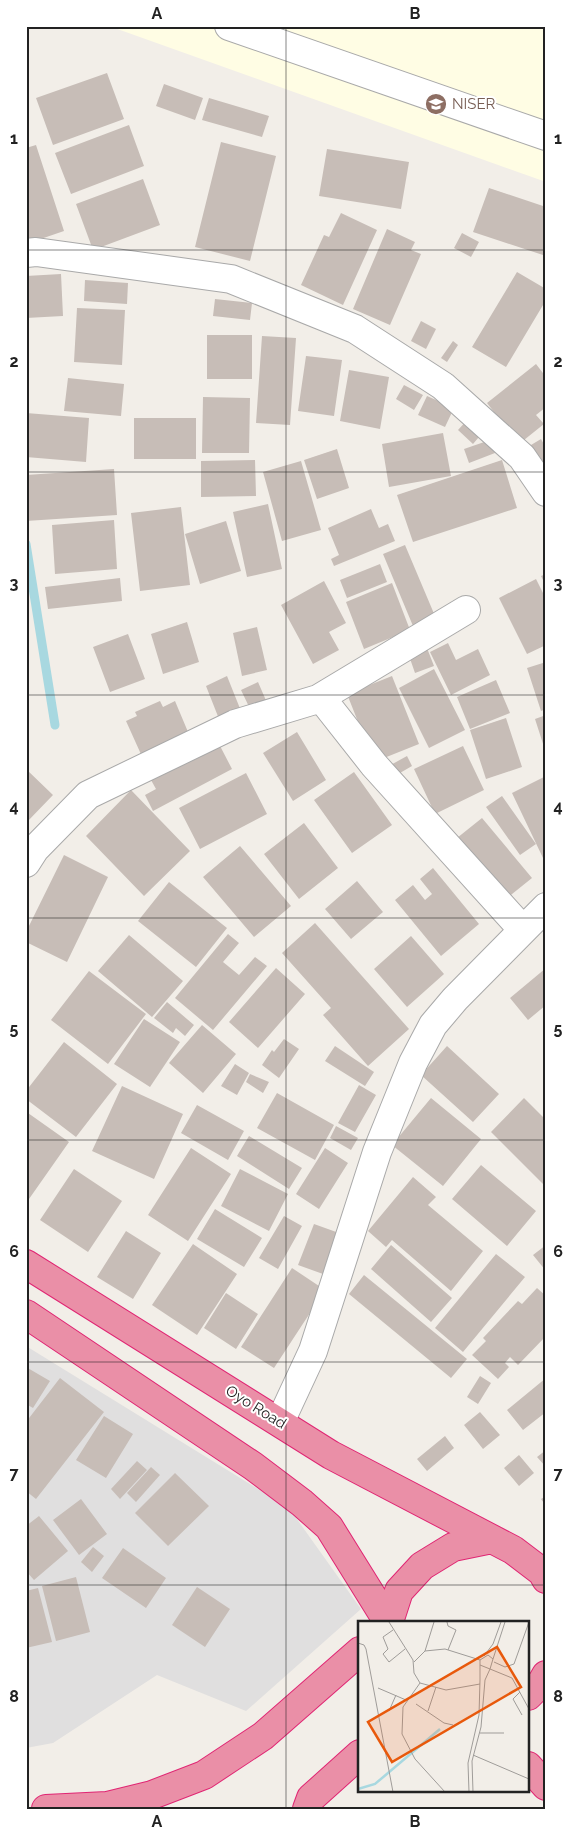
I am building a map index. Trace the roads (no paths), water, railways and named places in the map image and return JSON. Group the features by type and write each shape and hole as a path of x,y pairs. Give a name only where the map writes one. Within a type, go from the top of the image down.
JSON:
{"highway":[{"name":"Oyo Road","path":"26,1264 331,1455 513,1550 545,1573"},
{"path":"26,1314 253,1466 302,1503 329,1527 387,1621"},
{"path":"388,1621 399,1591 422,1566 453,1547 492,1539"},
{"path":"46,1809 107,1806 152,1795 204,1774 263,1736 358,1653"},
{"path":"530,1694 546,1675"},
{"path":"306,1809 311,1798 358,1756"},
{"path":"530,1768 546,1786"}],"street":[{"path":"229,26 546,136"},
{"path":"26,253 36,252 231,279 356,330 443,386 522,456 546,492"},
{"path":"26,863 35,849 88,795 235,724 318,700 466,610"},
{"path":"318,700 326,704 374,765 523,930"},
{"path":"280,1422 313,1351 378,1152 413,1063 433,1025 455,999 546,907"}],"waterway":[{"path":"26,544 55,725"}],"place":[{"name":"NISER","path":"436,104"}]}
